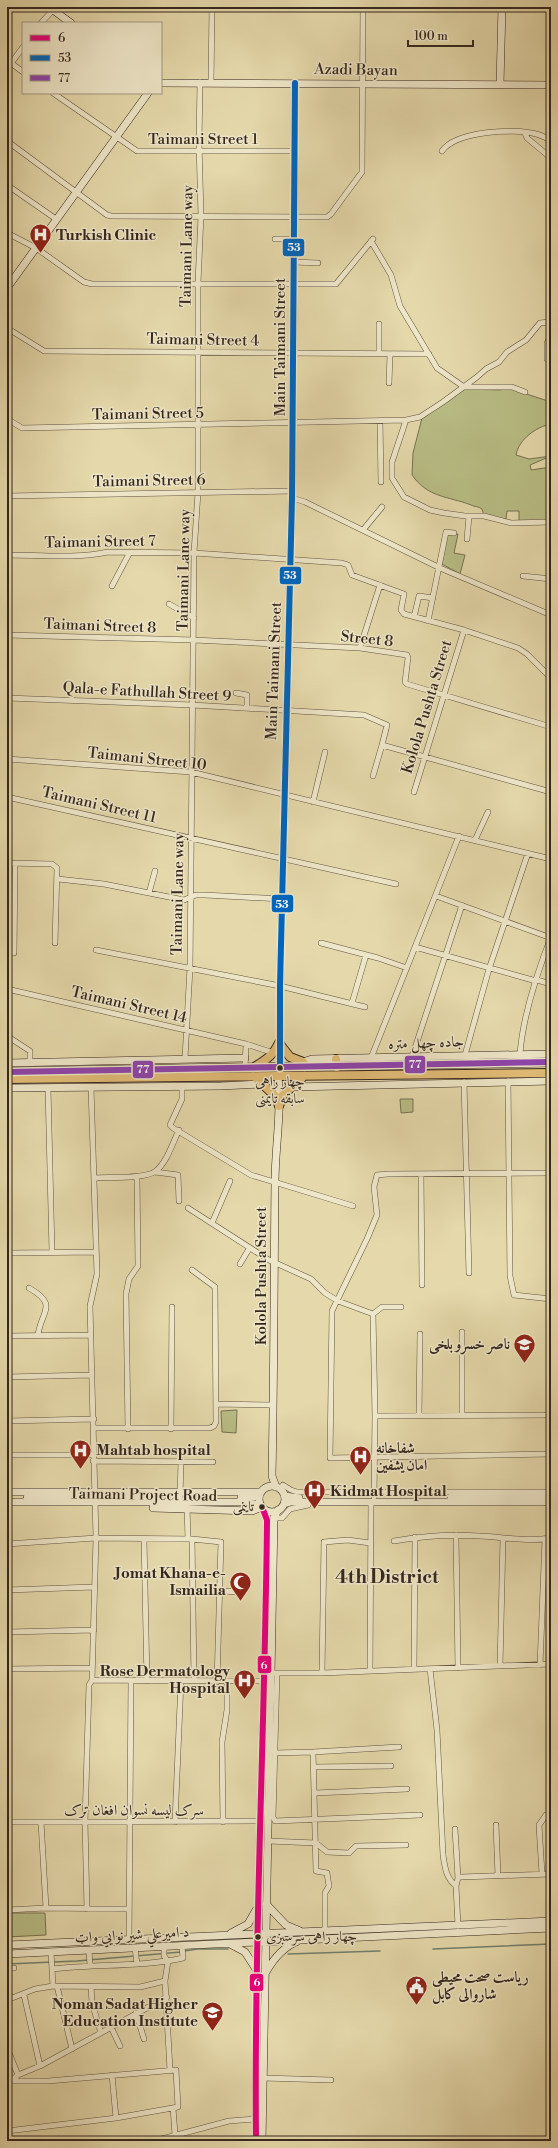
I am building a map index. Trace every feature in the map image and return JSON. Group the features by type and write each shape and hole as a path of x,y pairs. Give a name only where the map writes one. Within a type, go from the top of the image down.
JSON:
{"main road":[{"path":"500,84 502,7"},
{"path":"53,8 70,22"},
{"name":"Azadi Bayan","path":"162,83 211,82 551,85"},
{"name":"Main Taimani Street","path":"280,1068 280,986 293,423 292,353 295,83"},
{"path":"7,288 147,94"},
{"path":"248,1068 275,1053 279,1043"},
{"path":"279,1043 290,1057 304,1065"},
{"name":"جاده چهل متره","path":"336,1063 371,1058 551,1054"},
{"path":"7,1063 185,1058 245,1058"},
{"path":"7,1072 280,1068 336,1063 489,1064 551,1062"},
{"path":"489,1064 489,1073"},
{"path":"7,1088 221,1086 250,1080 278,1077 375,1075 489,1073 551,1078"},
{"path":"375,1075 376,1084"},
{"path":"7,1079 220,1077 250,1080 263,1084 276,1097 279,1106"},
{"path":"220,1077 221,1086"},
{"name":"Kolola Pushta Street","path":"272,1476 276,1263 275,1181 279,1106 278,1077"},
{"path":"279,1106 283,1095 303,1077"},
{"path":"293,1087 508,1081 551,1078"},
{"path":"272,1476 278,1488 285,1496 551,1502"},
{"path":"256,2141 255,2119 261,1974 266,1941 262,1904 262,1821 266,1681 267,1520 259,1500 263,1490 272,1476"},
{"path":"263,1490 278,1488"},
{"name":"Taimani Project Road","path":"7,1506 180,1495 247,1498 263,1490"},
{"name":"Taimani Project Road","path":"7,1492 187,1506 248,1502 262,1507"},
{"path":"284,1504 285,1496"},
{"path":"262,2141 263,2078 261,1974 257,1934 262,1904 268,1841 274,1673 274,1518 278,1510 284,1504 292,1502 372,1499 551,1497"},
{"name":"Taimani Project Road","path":"7,1498 95,1500"},
{"name":"Taimani Project Road","path":"7,1502 95,1500"},
{"path":"262,1507 270,1512 278,1510"},
{"path":"227,1935 248,1924 262,1904"},
{"path":"262,1904 286,1925 302,1935"},
{"path":"532,1926 551,1921"},
{"path":"261,1974 282,1950 302,1935 325,1931 458,1926 510,1927"},
{"path":"7,1945 266,1933 302,1935 532,1926 551,1928"},
{"name":"د امیرعلي شیر نوايي واټ","path":"7,1954 228,1944 258,1942 302,1935"},
{"path":"228,1944 245,1952 261,1974"}],"street":[{"path":"211,82 212,7"},
{"path":"7,141 106,215 327,217 359,178 362,172 363,7"},
{"path":"42,22 53,8"},
{"path":"7,69 9,62 22,48"},
{"path":"9,62 22,71"},
{"name":"Taimani Lane way","path":"185,1058 188,1031 190,968 189,896 194,640 194,553 198,492 198,283 201,216 199,150 200,82"},
{"name":"Taimani Street 1","path":"54,94 137,151 295,151"},
{"path":"442,151 447,144 460,138 492,132 507,131 535,134 551,140"},
{"path":"525,133 527,138 551,158"},
{"path":"7,185 56,219"},
{"path":"7,233 36,248 84,282 92,284 338,284 372,240 391,275 400,306 437,368 464,387 512,387 525,392"},
{"path":"275,239 294,239"},
{"path":"294,262 318,263"},
{"path":"549,325 551,316"},
{"name":"Taimani Street 5","path":"7,419 22,428 406,420 420,417 464,387 486,369 499,362 508,350 526,340 540,323 549,325"},
{"path":"379,324 379,354"},
{"name":"Taimani Street 4","path":"7,328 44,351 429,354"},
{"path":"547,359 547,343 551,335"},
{"path":"389,382 390,354"},
{"path":"406,420 392,462 392,478 400,491 411,501 430,510 469,516 484,516 511,523 551,522"},
{"path":"380,421 381,482"},
{"name":"Taimani Street 6","path":"7,496 198,492 291,495"},
{"path":"291,495 440,568 551,615"},
{"path":"363,530 382,507"},
{"path":"467,539 469,516"},
{"path":"428,620 440,568 446,532 454,533"},
{"name":"Taimani Street 7","path":"7,555 66,555 97,554 108,552 194,553 290,558 342,563 348,565 352,574 404,594 401,613 414,617"},
{"path":"112,586 130,552"},
{"path":"523,576 551,579"},
{"path":"360,648 380,585"},
{"path":"432,598 419,596 414,617 464,630 518,648 527,654 551,678"},
{"path":"169,604 194,618"},
{"name":"Kolola Pushta Street","path":"414,792 426,758 464,630"},
{"name":"Taimani Street 8","path":"7,635 194,640 288,645"},
{"name":"Street 8","path":"288,645 360,648 407,655 406,683 551,727"},
{"path":"236,693 247,695 247,708"},
{"name":"Qala-e Fathullah Street 9","path":"7,698 192,705 364,715 374,718 387,725 382,745"},
{"path":"372,776 382,745 551,792"},
{"path":"313,802 325,752"},
{"name":"Taimani Street 10","path":"7,759 191,772 551,859"},
{"name":"Taimani Street 11","path":"7,797 396,884"},
{"path":"475,840 488,812"},
{"path":"371,1058 459,836"},
{"path":"465,1055 489,969 528,853"},
{"path":"7,863 55,865 58,878 55,943"},
{"path":"7,953 14,953 15,864"},
{"path":"149,893 155,871"},
{"path":"58,878 104,884 184,900 189,896 205,894 282,899"},
{"path":"436,896 551,937 537,980 523,1033 520,1054"},
{"path":"412,1057 462,905"},
{"path":"321,943 407,968"},
{"path":"415,947 489,969 551,984"},
{"path":"96,950 280,986 365,1007"},
{"path":"352,1003 366,955"},
{"name":"Taimani Street 14","path":"7,989 246,1044 275,1053"},
{"path":"7,1036 30,1051 30,1063"},
{"path":"246,1044 245,1058 248,1068"},
{"path":"551,1078 551,1116"},
{"path":"508,1081 510,1276 513,1293 514,1295 551,1299"},
{"path":"464,1082 469,1273"},
{"path":"182,1086 182,1099 170,1124 173,1128 179,1130 251,1175 275,1181 353,1206"},
{"path":"88,1909 85,1822 88,1685 92,1680 96,1538 90,1306 97,1274 91,1087"},
{"path":"48,1088 52,1252"},
{"path":"7,1128 7,1250 12,1253 96,1252"},
{"path":"155,1172 161,1165 179,1130"},
{"path":"95,1178 137,1176 155,1172 178,1175 179,1201"},
{"path":"551,1173 377,1175 374,1187 376,1215 338,1301 332,1311 330,1458 551,1454"},
{"path":"421,1174 422,1285"},
{"path":"128,1429 126,1294 128,1279 138,1266 137,1176"},
{"path":"212,1223 230,1181"},
{"path":"188,1208 249,1249 311,1279 326,1293 338,1301 373,1314"},
{"path":"240,1264 249,1249"},
{"path":"94,1428 210,1428 214,1426 216,1404 215,1287 192,1270"},
{"path":"28,1288 38,1294 46,1306 47,1314 39,1327 38,1335"},
{"path":"172,1307 172,1428"},
{"path":"373,1314 382,1307 401,1307"},
{"path":"370,1671 370,1543 375,1457 373,1314"},
{"path":"462,1332 462,1415"},
{"path":"419,1415 420,1334"},
{"path":"7,1336 91,1335"},
{"path":"7,1377 91,1375"},
{"path":"216,1404 273,1404"},
{"path":"229,1411 230,1404"},
{"path":"375,1416 551,1415"},
{"path":"7,1421 94,1419"},
{"path":"7,1455 93,1455"},
{"path":"180,1495 181,1461"},
{"path":"93,1462 212,1462"},
{"path":"278,1488 283,1485 298,1492 372,1499 551,1505"},
{"path":"274,1518 282,1518 290,1509 302,1505 372,1499 551,1492"},
{"path":"187,1506 190,1539 194,1680"},
{"path":"456,1535 458,1668"},
{"path":"394,1541 415,1537 456,1535 548,1539 540,1665"},
{"path":"414,1669 415,1537"},
{"path":"7,1544 96,1538 190,1539 221,1542 217,1682"},
{"path":"500,1666 503,1538"},
{"path":"144,1539 147,1681"},
{"path":"322,1673 324,1542 348,1540 370,1543"},
{"path":"7,1590 94,1587"},
{"path":"220,1591 242,1592"},
{"path":"7,1632 94,1630"},
{"path":"420,1815 276,1822 273,1819 275,1753 274,1673 322,1673 551,1664"},
{"path":"7,1668 92,1668"},
{"path":"430,1669 437,1730 443,1855 445,1870 451,1882 456,1886"},
{"path":"92,1680 131,1682 194,1680 217,1682 266,1681"},
{"path":"175,1822 181,1681"},
{"path":"222,1822 222,1742 227,1710 227,1681"},
{"path":"129,1939 131,1682"},
{"path":"275,1753 399,1747"},
{"path":"313,1752 316,1871 328,1873 329,1886 325,1892 325,1931"},
{"path":"314,1767 391,1766"},
{"path":"315,1793 407,1789"},
{"path":"542,1874 539,1825 541,1820 546,1816 551,1815"},
{"name":"سرک لیسه نسوان افغان‌ ترک","path":"7,1822 262,1821"},
{"path":"41,1822 46,1908"},
{"path":"496,1825 498,1876"},
{"path":"455,1829 458,1878 456,1886 458,1926"},
{"path":"268,1841 316,1843 327,1852 336,1853 349,1853 356,1846 406,1845"},
{"path":"458,1878 551,1874"},
{"path":"7,1910 46,1908 129,1909"},
{"path":"164,1946 164,1956 168,1961 166,1981 170,2070"},
{"path":"53,1969 90,1962 168,1961 183,1956 182,1946"},
{"path":"136,1948 137,1961"},
{"path":"89,1950 90,1962"},
{"path":"51,1952 55,1986 72,2049"},
{"path":"7,1968 14,1968"},
{"path":"7,2000 24,1995 35,1989 55,1986 140,1987 166,1981"},
{"path":"91,1986 92,2003 101,2033"},
{"path":"24,1995 40,2066"},
{"path":"9,2082 18,2075 40,2066 136,2012 167,1997"},
{"path":"136,2012 144,2039"},
{"path":"111,2027 120,2046"},
{"path":"7,2049 18,2075"},
{"path":"7,2131 116,2118 178,2107 176,2070 48,2081 9,2082"},
{"path":"112,2075 116,2118"},
{"path":"263,2078 331,2080"},
{"path":"173,2108 175,2134"},
{"path":"156,2141 175,2134 229,2121 255,2119"}],"green space":[{"path":"508,388 551,402 551,424 534,431 524,439 516,455 529,459 551,456 530,465 531,470 551,467 551,520 519,523 519,511 507,511 506,519 484,516 482,509 479,507 432,492 418,483 412,475 413,453 422,418 464,389 500,390"},
{"path":"447,533 458,534 454,553 465,555 460,574 442,564"},
{"path":"400,1099 413,1099 413,1112 401,1113"},
{"path":"237,1410 236,1433 222,1432 221,1411"},
{"path":"7,1913 45,1913 46,1935 7,1937"}],"waterway":[{"path":"433,1949 551,1944"},
{"path":"184,1951 198,1949 228,1949"},
{"path":"288,1954 380,1951"},
{"path":"7,1964 77,1961 181,1952"}],"transit line":[{"name":"53","path":"280,1068 280,986 292,498 295,83"},
{"name":"77","path":"7,1072 551,1062"},
{"name":"6","path":"256,2141 258,1908 267,1520 262,1507"}],"place":[{"name":"Turkish Clinic","path":"40,254"},
{"name":"چهار راهی سابقه تایمنی","path":"280,1068"},
{"name":"ناصر خسرو بلخی","path":"525,1364"},
{"name":"Mahtab hospital","path":"81,1470"},
{"name":"شفاخانه امان یشفین","path":"360,1476"},
{"name":"تاینمی","path":"262,1507"},
{"name":"Kidmat Hospital","path":"314,1510"},
{"name":"Jomat Khana-e- Ismailia","path":"241,1602"},
{"name":"Rose Dermatology Hospital","path":"245,1700"},
{"name":"چهار راهی سرسبزی","path":"258,1937"},
{"name":"ریاست صحت محیطی شاروالی کابل","path":"416,2006"},
{"name":"Noman Sadat Higher Education Institute","path":"213,2032"}],"district":[{"name":"4th District","path":"387,1577"}]}
